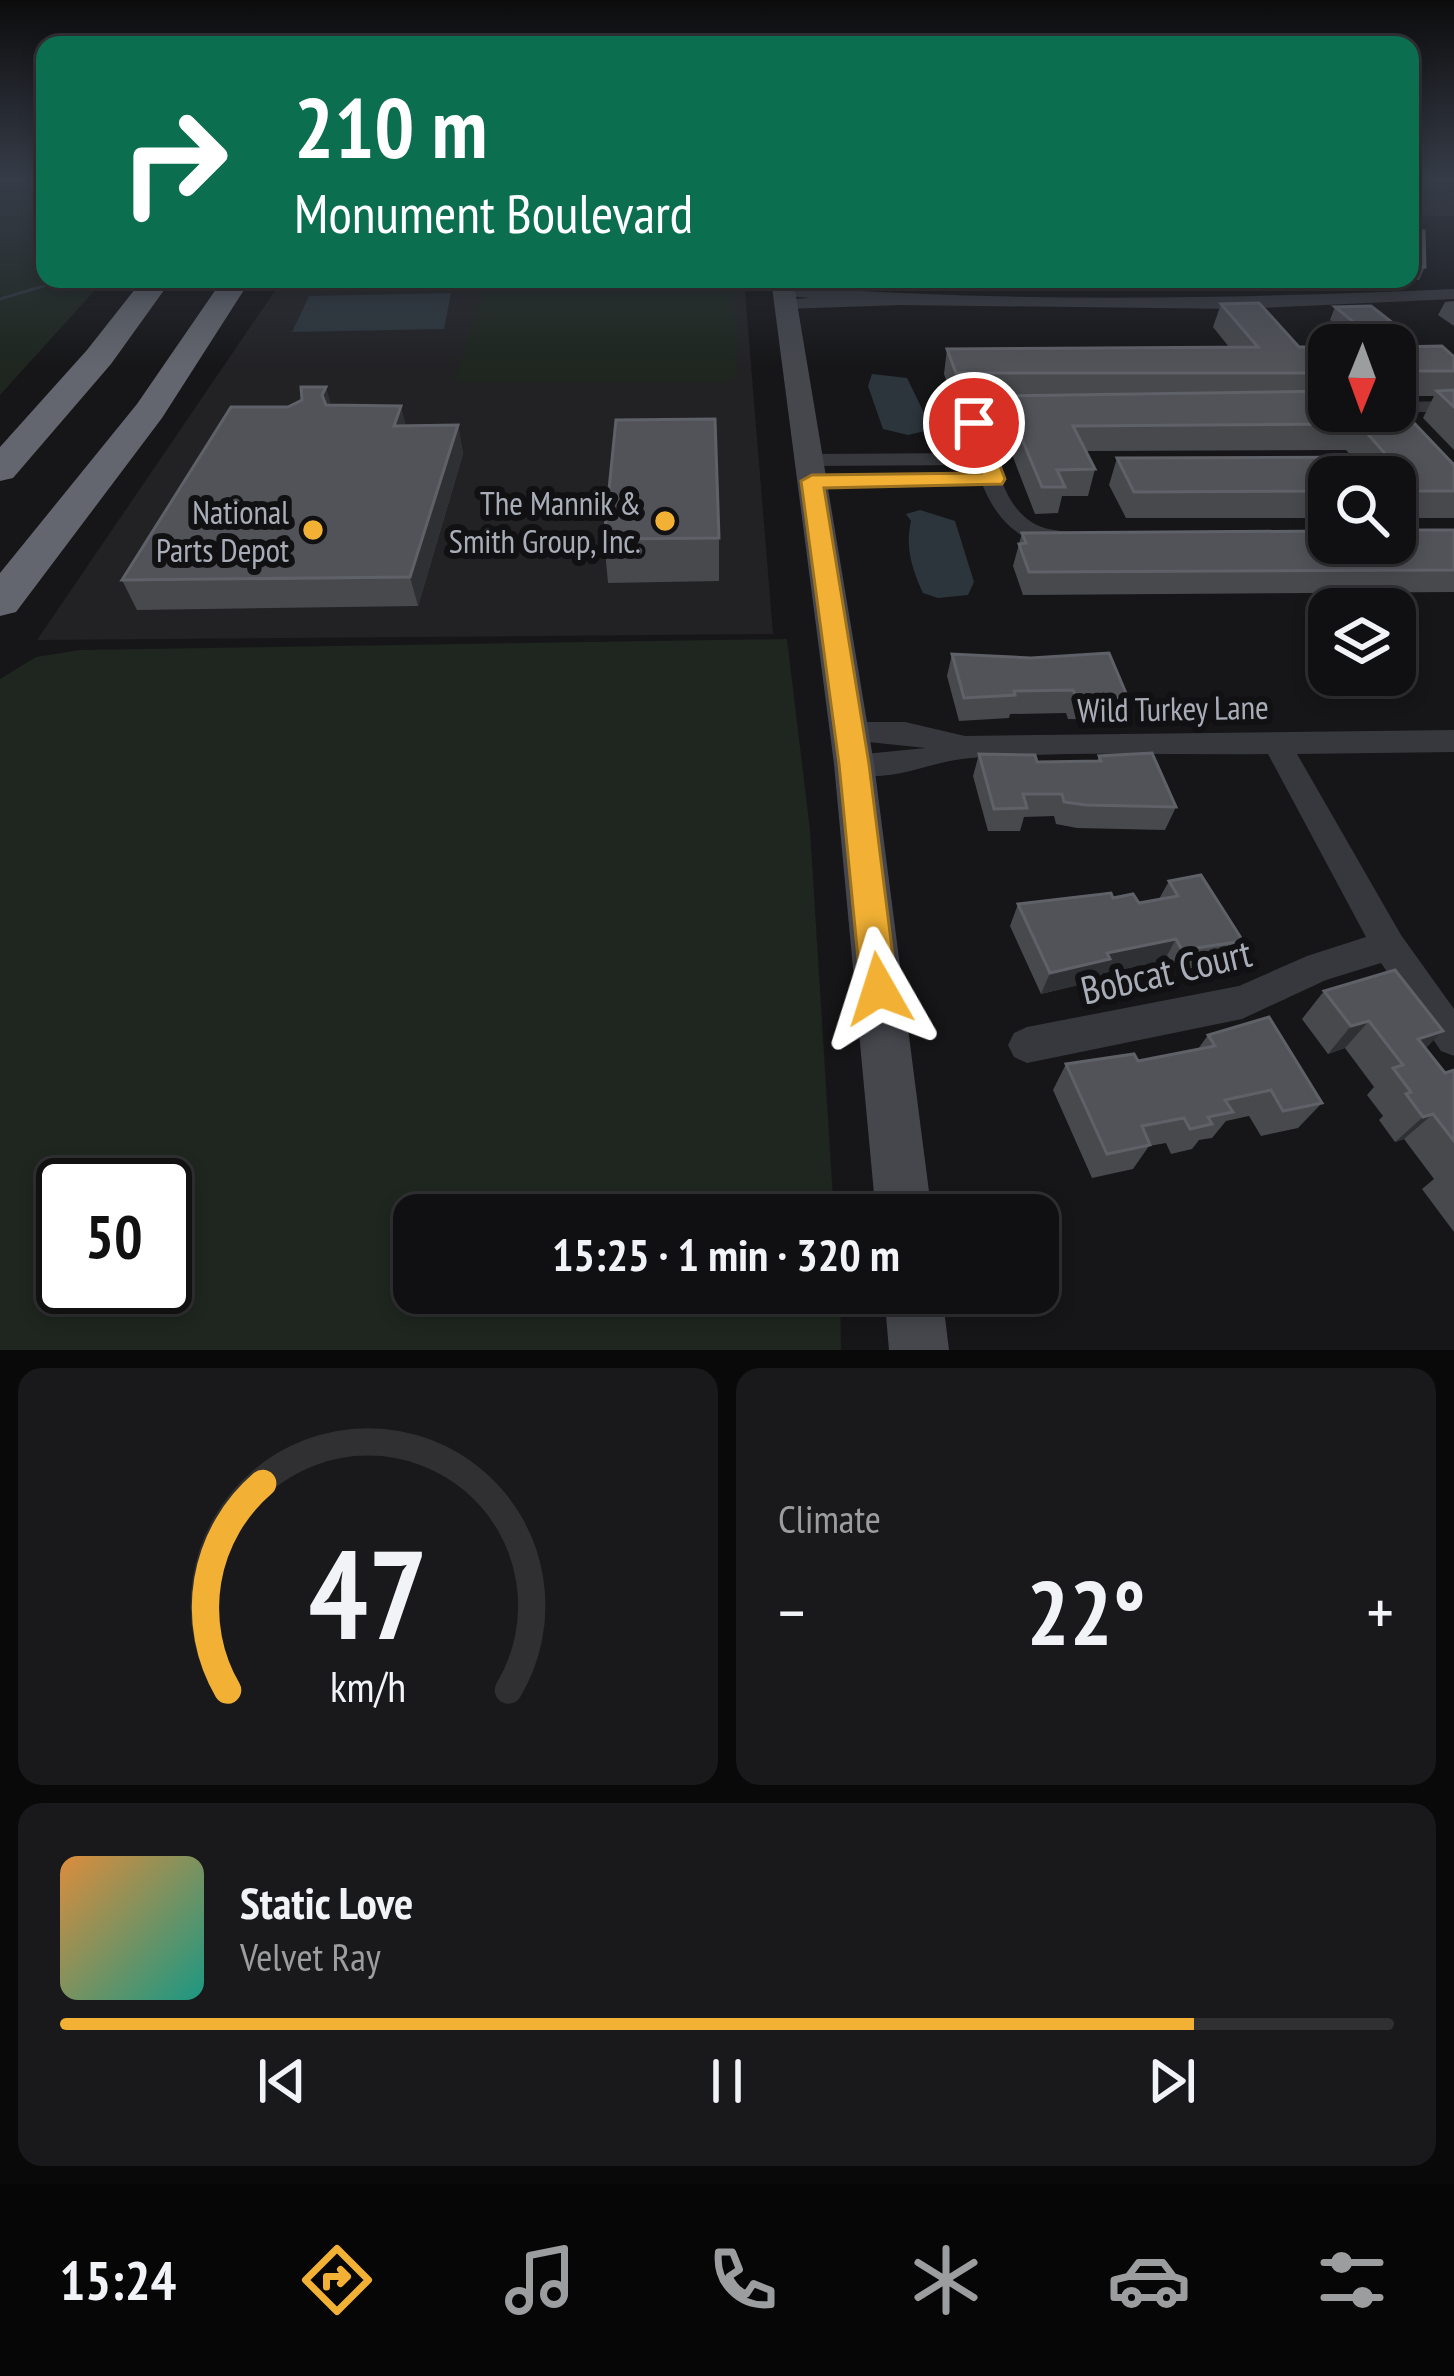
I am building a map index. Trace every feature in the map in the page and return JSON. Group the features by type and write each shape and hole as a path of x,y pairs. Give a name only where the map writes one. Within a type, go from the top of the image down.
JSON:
{"highway":[{"path":"0,470 99,357 151,288"},
{"path":"0,602 150,411 231,288"}],"main road":[{"path":"784,291 852,748 902,1194"},
{"path":"916,1314 920,1350"}],"street":[{"path":"1008,288 1014,299"},
{"path":"1283,288 1298,302"},
{"path":"784,291 901,300 1298,302 1454,294"},
{"path":"1416,413 1454,407"},
{"path":"1059,410 976,414 974,423 1010,522 1029,534 1094,537"},
{"path":"810,471 990,469"},
{"name":"Wild Turkey Lane","path":"852,748 912,763 964,747 1454,741"},
{"path":"1276,743 1389,946 1454,1039"},
{"name":"Bobcat Court","path":"1027,1045 1242,1002 1319,967 1389,946"}],"shaded area":[{"path":"0,241 36,241 36,288 97,288 0,395"},
{"path":"277,288 745,288 773,634 37,640"},
{"path":"483,288 734,289 736,376 728,382 455,382"},
{"path":"451,293 444,329 292,332 309,296"},
{"path":"872,374 907,378 926,417 925,431 908,435 883,429 868,386"},
{"path":"920,510 955,521 974,582 968,595 938,598 923,593 911,558 911,521 906,514"},
{"path":"787,639 810,830 833,1194 393,1194 393,1314 840,1314 841,1350 0,1350 0,679 36,657 80,650"}],"building":[{"path":"1419,241 1424,241 1425,267 1419,267"},
{"path":"1259,303 1299,347 1308,347 1308,373 956,373 947,349 1258,347 1221,304"},
{"path":"1371,306 1393,323 1356,324 1335,307"},
{"path":"1442,346 1454,357 1454,371 1416,371 1416,347"},
{"name":"National Parts Depot","path":"301,387 326,387 322,395 326,405 401,406 394,426 458,425 410,577 122,580 231,407 288,407 302,400"},
{"path":"1454,390 1454,407 1437,391"},
{"path":"1308,391 1308,424 1073,426 1095,469 1057,470 1065,487 1042,487 1004,396"},
{"name":"The Mannik & Smith Group, Inc.","path":"715,419 719,538 604,539 616,420"},
{"path":"1416,425 1454,465 1454,491 1416,491 1416,456 1387,456 1366,432 1416,432"},
{"path":"1308,457 1308,491 1134,492 1117,458"},
{"path":"1416,530 1454,530 1454,570 1029,572 1019,544 1026,543 1022,533 1308,531 1308,564 1416,564"},
{"path":"1109,653 1128,698 1076,696 1073,690 964,698 952,654 1031,658"},
{"path":"1152,753 1176,807 1086,805 1064,802 1062,794 1023,794 1027,808 994,809 979,754 1035,755 1037,762 1101,761 1099,756"},
{"path":"1201,875 1243,941 1182,950 1176,939 1107,953 1110,959 1050,973 1018,904 1111,893 1113,898 1133,894 1139,903 1178,896 1169,881"},
{"path":"1395,970 1443,1031 1418,1039 1445,1073 1454,1070 1454,1141 1433,1114 1423,1117 1406,1094 1411,1092 1393,1068 1403,1065 1369,1021 1351,1026 1324,991"},
{"path":"1269,1017 1322,1103 1283,1111 1271,1090 1225,1100 1233,1112 1208,1117 1212,1124 1190,1129 1184,1118 1142,1126 1150,1145 1107,1154 1066,1064 1134,1054 1138,1061 1215,1046 1208,1035"}],"waterway":[{"path":"0,299 37,288"}],"place":[{"name":"The Mannik & Smith Group, Inc.","path":"665,521"},
{"name":"National Parts Depot","path":"313,530"}],"route":[{"path":"879,989 854,764 812,481 994,479 974,423"}]}
